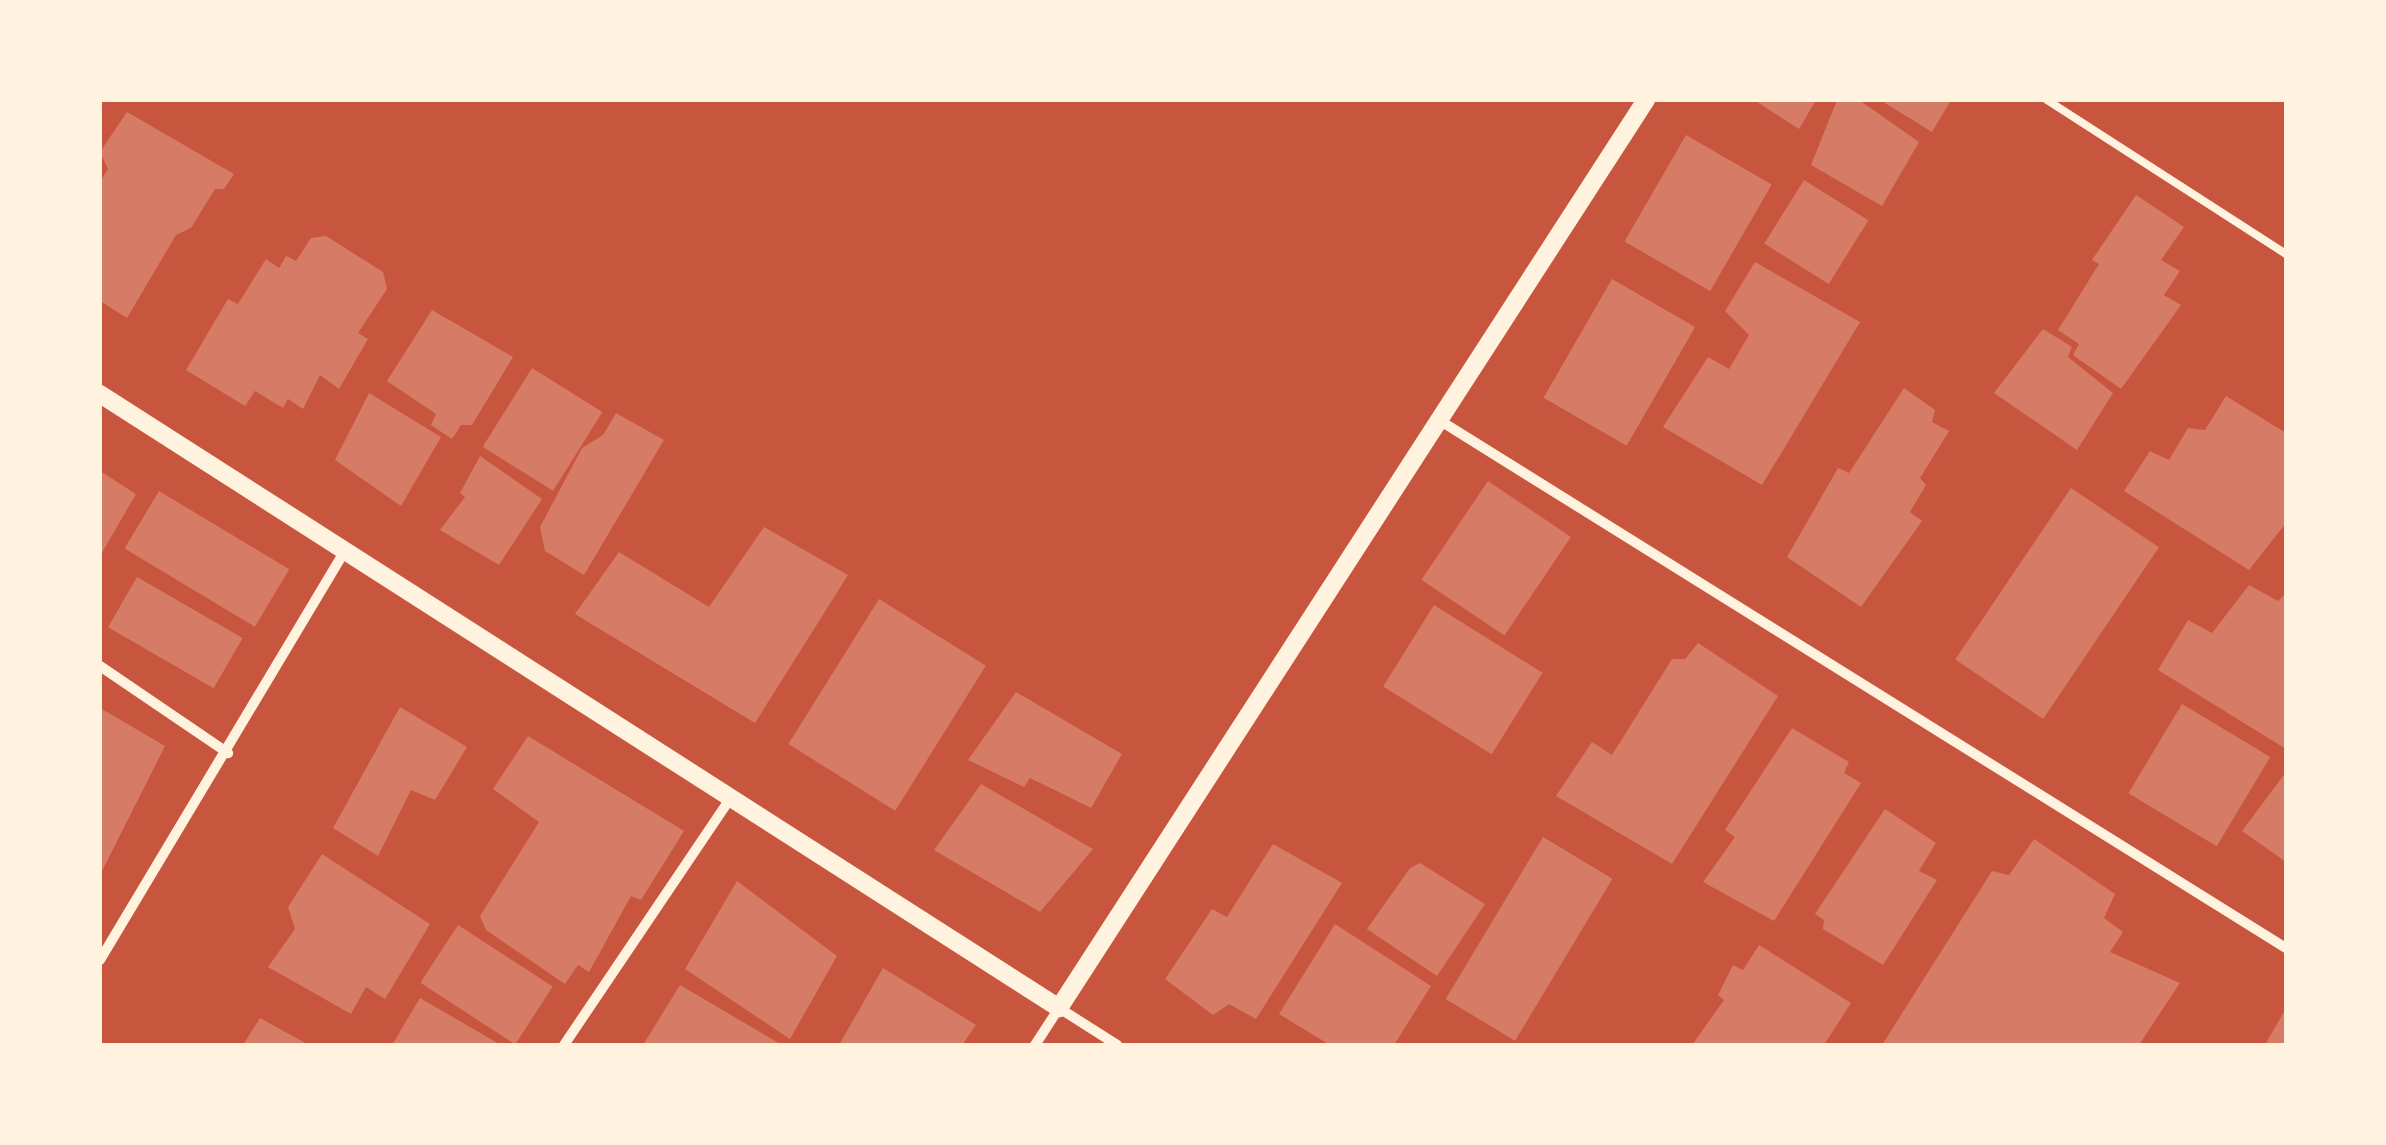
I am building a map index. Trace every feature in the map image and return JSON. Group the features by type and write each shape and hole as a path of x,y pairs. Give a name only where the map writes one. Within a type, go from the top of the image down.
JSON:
{"street":[{"path":"1035,1045 1646,100"},
{"path":"100,394 1117,1045"},
{"path":"1440,420 2286,948"},
{"path":"100,960 228,753 344,552"},
{"path":"100,666 228,753"},
{"path":"564,1045 730,799"}],"lane":[{"path":"2047,100 2286,254"}],"building":[{"path":"1754,100 1816,100 1799,129"},
{"path":"1837,100 1859,100 1919,142 1882,206 1811,165"},
{"path":"1880,100 1951,100 1932,132"},
{"path":"127,112 234,174 224,189 215,189 191,228 176,235 127,318 100,301 100,182 108,169 100,152"},
{"path":"1686,135 1772,184 1710,291 1624,242"},
{"path":"1804,180 1868,220 1829,284 1764,244"},
{"path":"2136,195 2184,227 2161,260 2180,271 2164,295 2181,305 2121,389 2073,355 2079,344 2058,330 2099,264 2092,260"},
{"path":"326,236 383,272 387,289 358,333 368,339 339,389 320,375 303,409 288,399 283,408 255,391 245,406 186,370 228,299 238,304 266,259 279,268 286,256 296,261 311,238"},
{"path":"1755,262 1860,322 1762,485 1663,427 1708,357 1729,369 1749,335 1725,311"},
{"path":"1612,279 1695,327 1627,446 1544,398"},
{"path":"432,310 513,357 472,425 461,425 452,439 431,425 436,414 387,381"},
{"path":"2043,329 2072,347 2068,357 2113,393 2077,450 1994,393"},
{"path":"532,368 602,412 553,491 483,447"},
{"path":"1904,388 1935,410 1932,422 1949,431 1920,478 1926,485 1910,512 1922,521 1861,607 1787,557 1838,468 1849,473"},
{"path":"369,393 441,437 401,506 335,460"},
{"path":"2226,396 2286,433 2286,523 2249,570 2124,491 2150,451 2169,460 2188,428 2205,430"},
{"path":"616,413 664,440 584,575 545,551 540,527 582,448 603,435"},
{"path":"480,456 542,499 499,565 440,530 465,497 460,493"},
{"path":"100,471 136,494 100,556"},
{"path":"1488,481 1571,537 1504,636 1421,580"},
{"path":"2071,488 2159,547 2043,719 1955,660"},
{"path":"159,491 289,569 255,627 124,548"},
{"path":"764,527 848,575 755,723 575,614 619,552 709,607"},
{"path":"137,577 243,638 214,688 108,627"},
{"path":"2249,585 2278,601 2286,593 2286,749 2158,670 2188,620 2212,633"},
{"path":"879,599 986,666 895,811 788,744"},
{"path":"1434,605 1543,673 1492,754 1383,686"},
{"path":"1698,643 1778,696 1672,864 1556,796 1592,742 1612,755 1672,659 1685,659"},
{"path":"1016,692 1122,754 1091,808 1030,778 1024,787 968,760"},
{"path":"2182,704 2270,757 2217,846 2128,793"},
{"path":"400,707 467,747 435,800 411,790 378,856 333,828"},
{"path":"100,708 165,746 100,875"},
{"path":"1792,728 1849,762 1844,773 1861,783 1774,921 1703,882 1735,837 1725,830"},
{"path":"528,736 684,831 641,900 631,896 589,972 578,965 565,984 486,930 480,916 539,822 493,789"},
{"path":"2286,772 2286,862 2242,831"},
{"path":"981,784 1093,849 1040,912 934,850"},
{"path":"1885,809 1936,843 1919,871 1937,880 1883,965 1823,929 1824,920 1815,914"},
{"path":"1543,837 1612,879 1515,1041 1446,999"},
{"path":"2034,839 2115,894 2104,918 2123,932 2110,952 2180,983 2139,1045 1882,1045 1992,871 2009,875"},
{"path":"1273,844 1342,883 1256,1019 1229,1004 1213,1015 1165,979 1212,909 1227,917"},
{"path":"322,854 430,924 385,999 366,987 351,1014 268,967 295,929 288,907"},
{"path":"1420,863 1485,904 1437,976 1367,929 1410,868"},
{"path":"737,881 837,956 790,1039 685,969"},
{"path":"1335,924 1431,986 1394,1045 1330,1045 1279,1014"},
{"path":"458,925 553,987 515,1044 420,983"},
{"path":"1759,945 1851,1003 1824,1045 1692,1045 1724,1000 1718,995 1733,965 1743,970"},
{"path":"883,968 976,1025 962,1045 839,1045"},
{"path":"680,985 782,1045 643,1045"},
{"path":"420,998 501,1045 392,1045"},
{"path":"2286,1008 2286,1045 2265,1045"},
{"path":"260,1018 309,1045 243,1045"}]}
